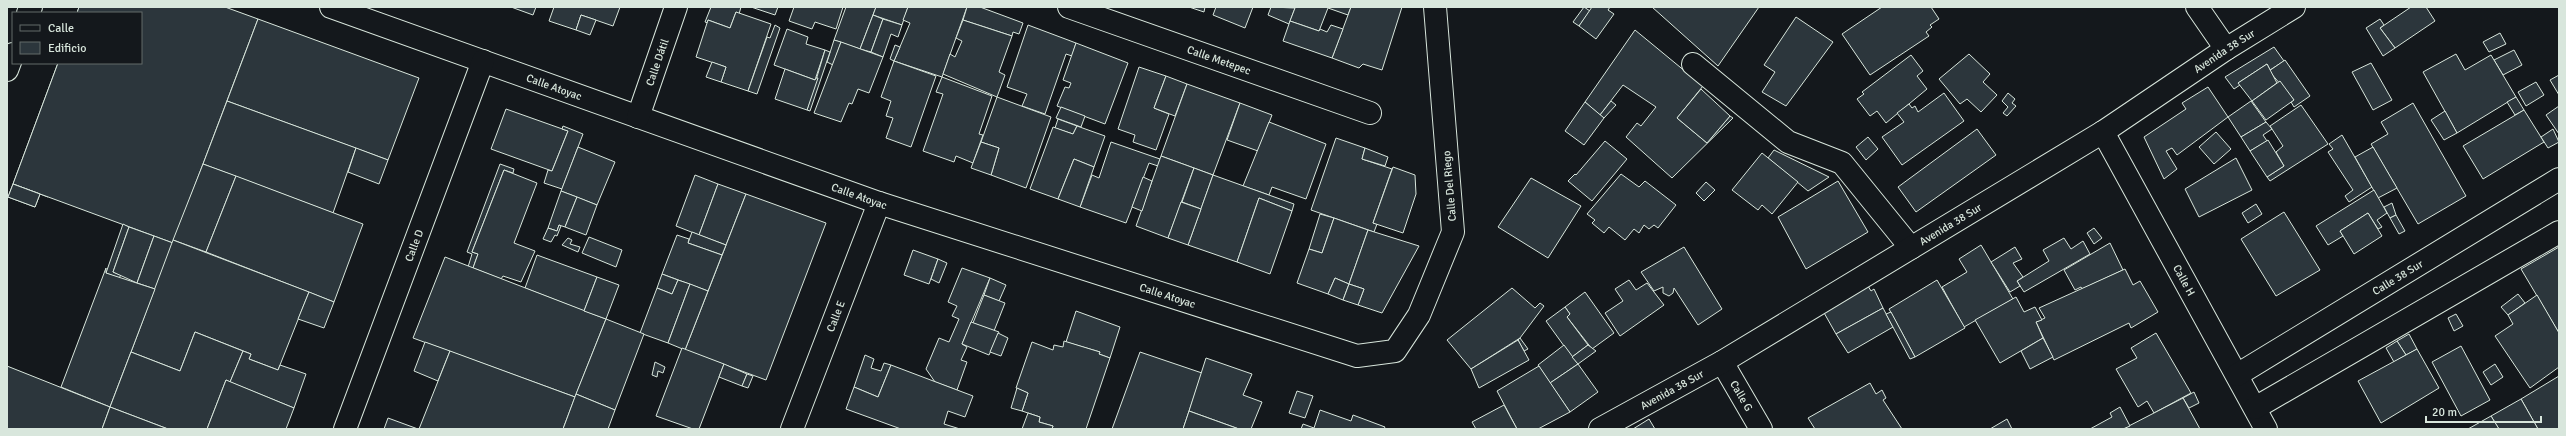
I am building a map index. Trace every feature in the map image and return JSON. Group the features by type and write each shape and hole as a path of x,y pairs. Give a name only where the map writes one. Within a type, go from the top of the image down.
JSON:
{"street":[{"name":"Calle Atoyac","path":"331,7 879,202 1357,356 1395,351"},
{"name":"Calle Dátil","path":"638,117 676,7"},
{"name":"Calle Metepec","path":"1069,7 1370,113"},
{"name":"Calle Del Riego","path":"1395,351 1419,316 1453,232 1435,7"},
{"path":"2197,7 2226,48"},
{"name":"Avenida 38 Sur","path":"1600,429 1722,362 2103,132 2226,48 2294,7"},
{"path":"7,70 12,57"},
{"name":"Calle D","path":"345,429 483,61"},
{"path":"1694,64 1788,142 1842,163 1911,248"},
{"name":"Calle H","path":"2103,132 2266,429"},
{"name":"Calle 38 Sur","path":"2237,375 2559,179"},
{"name":"Calle E","path":"792,429 879,202"},
{"path":"2255,408 2559,232"},
{"name":"Calle G","path":"1722,362 1761,429"}],"building":[{"path":"79,7 215,7 48,197 13,184 58,64 142,64 142,12 77,12"},
{"path":"79,7 225,7 258,19 173,243 13,184 58,64 142,64 142,12 77,12"},
{"path":"511,7 536,7 533,15"},
{"path":"554,7 620,7 613,26 581,15 576,30 549,21"},
{"path":"711,7 741,7 739,14 736,12 730,28 708,20 708,23 705,22"},
{"path":"751,7 778,7 775,15"},
{"path":"794,7 843,7 836,29 815,22 812,29 789,21"},
{"path":"846,7 876,7 860,49 834,40"},
{"path":"876,7 908,7 902,25 873,15"},
{"path":"908,7 967,7 942,77 894,61 910,23 903,20"},
{"path":"967,7 980,7 1023,23 1019,34 1013,32 1012,36 963,20"},
{"path":"1189,7 1205,7 1204,12"},
{"path":"1216,7 1253,7 1245,28 1213,15"},
{"path":"1271,7 1295,8 1289,24 1268,15"},
{"path":"1292,7 1351,7 1348,15 1328,8 1319,31 1290,21 1295,8"},
{"path":"1351,7 1402,7 1382,70 1363,64 1359,68 1332,58"},
{"path":"1584,7 1590,11 1579,26 1573,22"},
{"path":"1592,7 1610,7 1608,10 1614,14 1596,39 1579,26"},
{"path":"1652,7 1759,7 1718,66"},
{"path":"1882,7 1931,7 1939,19 1930,25 1932,27 1926,32 1929,36 1870,75 1842,34"},
{"path":"2411,7 2426,7 2435,21 2395,48 2380,28"},
{"path":"736,12 771,24 748,91 721,82 726,67 696,57 708,20 730,28"},
{"path":"581,15 596,20 590,35 576,30"},
{"path":"873,15 883,19 871,52 860,49"},
{"path":"1796,17 1833,42 1786,106 1762,92 1775,72 1764,65"},
{"path":"258,19 419,78 388,160 227,101"},
{"path":"883,19 902,25 898,37 891,34 883,57 871,52"},
{"path":"2380,19 2384,25 2380,28 2395,48 2383,56 2366,28"},
{"path":"963,20 1012,36 999,72 1005,75 997,97 943,74 950,54 955,57 962,41 956,38"},
{"path":"1290,21 1319,31 1320,29 1327,32 1331,25 1343,29 1332,58 1283,41"},
{"path":"775,25 780,28 757,94 748,91 767,37 770,38"},
{"path":"1028,25 1076,43 1072,56 1066,54 1045,114 1022,106 1027,94 1007,87"},
{"path":"787,29 808,37 806,44 825,50 815,80 774,65"},
{"path":"1635,30 1703,86 1677,118 1707,143 1730,116 1733,118 1672,178 1626,137 1637,123 1641,126 1656,107 1623,85 1600,115 1585,102"},
{"path":"2500,33 2506,44 2489,52 2483,42"},
{"path":"834,40 841,42 833,65 827,62"},
{"path":"841,42 883,57 869,93 858,89 852,104 849,103 841,122 814,113"},
{"path":"1076,43 1128,63 1105,124 1057,106 1065,87 1069,88 1071,83 1063,80"},
{"path":"895,45 900,47 894,61 890,59"},
{"path":"2274,47 2284,61 2270,70 2267,64 2238,83 2240,85 2234,89 2225,77"},
{"path":"825,50 830,52 810,111 807,110"},
{"path":"2514,50 2522,65 2503,75 2494,60"},
{"path":"1969,54 1990,74 1983,82 1997,95 1981,112 1967,99 1960,104 1939,79"},
{"path":"2456,54 2465,70 2491,55 2516,97 2457,133 2423,72"},
{"path":"1911,55 1923,71 1917,76 1927,89 1886,123 1877,111 1870,116 1857,99 1864,94 1862,92"},
{"path":"2285,60 2310,96 2294,107 2291,102 2294,100 2269,71"},
{"path":"894,61 936,76 911,147 886,138 893,118 886,116 891,101 881,97"},
{"path":"712,62 726,67 721,82 706,77"},
{"path":"2371,63 2392,100 2373,110 2352,72"},
{"path":"2267,64 2277,83 2252,101 2238,83"},
{"path":"1139,67 1166,76 1154,108 1169,114 1156,150 1133,142 1135,135 1118,129"},
{"path":"785,69 815,80 818,78 807,110 775,99"},
{"path":"2559,75 2559,95 2550,80"},
{"path":"1166,76 1187,84 1175,116 1154,108"},
{"path":"942,77 992,96 979,134 983,135 973,163 956,156 954,162 923,151 943,94 936,92"},
{"path":"2280,81 2294,100 2266,120 2252,101"},
{"path":"2536,82 2544,95 2526,106 2518,92"},
{"path":"1187,84 1240,103 1213,175 1161,156"},
{"path":"2208,87 2228,117 2177,155 2172,148 2166,151 2177,169 2164,179 2144,137 2186,109 2182,103"},
{"path":"1701,89 1730,116 1707,143 1677,118"},
{"path":"1944,93 1964,121 1902,165 1882,137 1904,122 1897,113 1909,104 1912,108 1915,106 1918,112"},
{"path":"2008,93 2015,99 2012,103 2016,106 2007,116 2003,113 2008,107 2002,101"},
{"path":"997,97 1051,117 1026,188 991,175 999,148 981,142"},
{"path":"2516,97 2524,110 2515,115 2507,102"},
{"path":"227,101 356,148 333,213 203,164"},
{"path":"1611,101 1616,105 1604,118 1600,115"},
{"path":"2251,101 2266,122 2241,137 2228,117"},
{"path":"1585,102 1604,118 1584,145 1565,131"},
{"path":"1240,103 1272,115 1258,151 1227,140"},
{"path":"2413,103 2466,196 2418,224 2371,144 2388,134 2381,122"},
{"path":"2301,105 2328,144 2270,181 2267,177 2284,166 2276,152 2283,146 2270,126"},
{"path":"2559,106 2559,134 2546,115"},
{"path":"1061,107 1085,116 1081,127 1056,118"},
{"path":"506,109 568,131 552,171 491,149"},
{"path":"2524,110 2544,142 2483,179 2463,146"},
{"path":"2445,111 2457,133 2444,140 2431,120"},
{"path":"1058,119 1077,126 1073,134 1055,128"},
{"path":"1269,122 1326,144 1306,199 1272,187 1269,195 1243,186"},
{"path":"2266,122 2272,129 2263,135 2267,141 2250,151 2241,137"},
{"path":"563,126 583,134 562,189 544,183 548,170 552,171 568,131 562,129"},
{"path":"1077,126 1105,136 1094,167 1074,159 1058,199 1030,189 1053,127 1073,134"},
{"path":"1977,129 1996,155 1916,212 1898,187"},
{"path":"2553,129 2559,142 2548,148 2541,137"},
{"path":"2216,132 2231,149 2214,164 2199,147"},
{"path":"2342,135 2372,187 2349,202 2345,196 2353,190 2328,152 2333,149 2329,144"},
{"path":"1868,137 1878,149 1866,160 1856,147"},
{"path":"1336,138 1365,148 1362,159 1392,169 1373,223 1377,224 1374,232 1311,210"},
{"path":"2268,140 2284,166 2267,177 2250,151"},
{"path":"1605,141 1627,159 1592,201 1568,181 1575,174 1576,175"},
{"path":"981,142 999,148 991,175 971,168"},
{"path":"1111,142 1160,159 1158,166 1149,163 1126,223 1080,207 1092,175 1099,178"},
{"path":"578,147 615,162 597,205 561,191"},
{"path":"2373,147 2397,188 2378,198 2355,157"},
{"path":"356,148 388,160 379,184 348,172"},
{"path":"1365,148 1388,157 1385,166 1362,159"},
{"path":"1774,150 1829,177 1808,191 1768,158"},
{"path":"1762,153 1798,182 1772,214 1762,205 1758,210 1732,190"},
{"path":"1161,156 1194,168 1168,238 1136,226"},
{"path":"2236,158 2252,190 2199,217 2185,189"},
{"path":"1074,159 1094,167 1080,207 1058,199"},
{"path":"203,164 236,176 206,252 173,240"},
{"path":"500,164 514,169 513,173 504,170 472,252 478,254 473,268 468,267 472,254 467,252"},
{"path":"1393,167 1415,175 1416,194 1403,233 1373,223"},
{"path":"1194,168 1213,175 1201,209 1182,202"},
{"path":"504,170 537,183 514,243 535,251 521,282 503,276 501,279 473,268 478,254 472,252"},
{"path":"1621,174 1639,187 1645,181 1676,205 1658,228 1654,225 1649,229 1644,225 1639,233 1634,229 1625,240 1609,227 1604,233 1592,223 1595,220 1587,214"},
{"path":"695,175 718,184 699,235 676,226"},
{"path":"1213,175 1294,204 1292,211 1259,198 1237,262 1188,245"},
{"path":"236,176 363,224 334,302 206,252"},
{"path":"1143,177 1152,181 1142,211 1132,207"},
{"path":"1531,178 1581,206 1548,258 1498,227"},
{"path":"1838,181 1868,232 1806,269 1778,217"},
{"path":"1706,182 1715,190 1704,201 1696,193"},
{"path":"13,184 40,194 35,207 8,197"},
{"path":"13,184 40,194 35,207 8,197"},
{"path":"718,184 746,194 726,245 699,235"},
{"path":"2374,190 2387,213 2377,220 2382,227 2378,229 2368,213 2340,231 2343,236 2328,245 2316,226"},
{"path":"561,191 577,197 565,227 559,225 557,231 548,228"},
{"path":"746,194 826,223 766,380 685,350"},
{"path":"577,197 597,205 586,235 565,227"},
{"path":"1259,198 1292,211 1270,274 1237,262"},
{"path":"1181,202 1201,209 1188,245 1168,238"},
{"path":"2392,203 2396,215 2390,218 2384,207"},
{"path":"2256,204 2262,214 2248,223 2242,213"},
{"path":"2284,212 2320,270 2276,296 2241,239"},
{"path":"2368,213 2382,236 2354,254 2340,231"},
{"path":"1320,214 1334,218 1322,253 1309,249"},
{"path":"2396,215 2405,231 2399,234 2390,218"},
{"path":"1334,218 1368,230 1349,284 1335,278 1328,294 1297,283 1309,249 1322,253"},
{"path":"123,224 129,227 113,272 121,275 119,278 106,273"},
{"path":"559,225 561,226 557,236 555,235 551,242 543,239 548,228 557,231"},
{"path":"129,227 154,236 137,283 113,272"},
{"path":"2094,228 2102,238 2094,244 2087,233"},
{"path":"1368,230 1419,246 1382,313 1358,305 1364,289 1349,284"},
{"path":"692,232 726,245 722,255 688,243"},
{"path":"677,235 689,239 688,243 722,255 708,291 662,274"},
{"path":"154,236 173,243 155,289 137,283"},
{"path":"589,237 622,250 616,267 582,253"},
{"path":"568,238 572,240 570,244 580,247 578,252 562,245"},
{"path":"2064,238 2071,249 2083,241 2090,254 2024,292 2017,281 2049,261 2043,250"},
{"path":"173,240 309,292 278,370 249,359 251,354 195,332 180,371 131,352"},
{"path":"2110,243 2123,270 2082,289 2081,287 2075,290 2064,270"},
{"path":"1981,245 2013,299 1964,327 1942,287 1967,272 1959,259"},
{"path":"1684,247 1722,309 1698,325 1674,288 1673,293 1669,296 1663,293 1663,287 1654,291 1641,272"},
{"path":"2015,247 2022,259 2013,263 2023,277 2017,281 2020,286 2010,292 1991,262"},
{"path":"2559,247 2559,333 2521,269"},
{"path":"913,250 938,259 929,284 904,275"},
{"path":"537,255 597,277 584,311 525,288"},
{"path":"445,257 606,319 575,397 413,338"},
{"path":"938,259 947,263 939,283 931,279"},
{"path":"106,268 106,273 155,289 110,407 61,387"},
{"path":"962,268 990,278 962,344 967,347 961,360 967,362 957,390 935,382 926,369 939,338 949,342 959,319 952,316 957,306 948,302"},
{"path":"2125,269 2133,285 2140,281 2158,312 2131,328 2129,323 2054,360 2036,322 2045,318 2039,308"},
{"path":"662,274 678,280 672,294 657,288"},
{"path":"597,277 619,285 606,319 584,311"},
{"path":"990,278 1006,285 999,301 984,295"},
{"path":"1335,278 1349,284 1343,300 1328,294"},
{"path":"678,280 690,284 668,343 640,333 657,288 672,294"},
{"path":"1629,280 1636,290 1647,283 1664,305 1620,336 1605,313 1623,301 1615,289"},
{"path":"1937,280 1965,328 1915,357 1889,309"},
{"path":"690,284 708,291 685,350 668,343"},
{"path":"1349,284 1364,289 1358,305 1343,300"},
{"path":"1868,286 1871,291 1874,289 1883,308 1836,334 1823,311"},
{"path":"1512,288 1535,308 1540,303 1544,306 1520,338 1471,369 1447,340"},
{"path":"309,292 334,302 324,328 298,319"},
{"path":"1585,292 1614,333 1592,349 1567,317 1570,314 1565,307"},
{"path":"2518,294 2525,303 2508,315 2501,307"},
{"path":"984,295 1005,303 994,331 973,323"},
{"path":"2537,295 2559,333 2559,367 2530,388 2495,336 2513,324 2508,315"},
{"path":"2016,297 2024,312 2035,307 2042,320 2036,322 2043,338 2000,363 1975,320"},
{"path":"1565,307 1570,314 1567,317 1588,345 1572,357 1546,321"},
{"path":"1883,308 1893,327 1848,353 1836,334"},
{"path":"1076,311 1120,327 1110,358 1099,354 1100,352 1066,342"},
{"path":"1891,312 1915,357 1910,359 1886,314"},
{"path":"2456,314 2463,326 2454,331 2448,318"},
{"path":"606,319 644,334 615,410 576,394"},
{"path":"971,322 999,332 989,355 962,344"},
{"path":"195,332 243,351 230,382 226,380 207,429 168,429 110,407 131,352 180,371"},
{"path":"998,333 1008,338 1001,356 990,352"},
{"path":"2156,333 2191,393 2154,413 2147,401 2138,407 2116,369 2137,358 2131,348"},
{"path":"2409,334 2417,349 2406,355 2397,341"},
{"path":"1520,338 1528,349 1524,351 1518,340"},
{"path":"2043,338 2053,357 2030,369 2021,351"},
{"path":"1518,340 1529,360 1479,388 1471,369"},
{"path":"1064,341 1100,352 1099,354 1110,358 1086,429 1052,429 1053,426 1039,422 1040,417 1022,411 1028,393 1016,388 1032,342 1053,350 1054,345 1063,347"},
{"path":"2397,341 2406,355 2394,362 2386,348"},
{"path":"425,342 450,351 438,381 414,371"},
{"path":"1564,345 1578,364 1550,383 1538,365"},
{"path":"1588,345 1596,351 1578,364 1572,357"},
{"path":"2461,346 2490,400 2461,416 2432,362"},
{"path":"682,348 724,364 699,429 693,429 656,416"},
{"path":"2417,349 2439,388 2381,423 2358,381"},
{"path":"243,351 251,354 249,359 278,370 280,365 306,374 294,408 230,382"},
{"path":"450,351 575,397 563,429 419,429"},
{"path":"1140,352 1202,373 1183,429 1112,429"},
{"path":"865,355 874,359 871,368 881,371 884,363 891,365 878,397 854,387"},
{"path":"1206,358 1252,374 1243,395 1262,402 1251,429 1239,429 1189,411"},
{"path":"655,362 665,367 663,373 658,371 657,377 652,375"},
{"path":"724,364 747,374 742,386 719,377"},
{"path":"1578,364 1598,392 1570,412 1550,383"},
{"path":"2495,364 2503,377 2491,385 2483,372"},
{"path":"891,365 973,396 965,417 948,411 944,424 960,429 901,429 846,409 854,387 878,397"},
{"path":"7,366 110,407 102,429 7,429"},
{"path":"1539,366 1570,412 1538,429 1517,429 1497,391"},
{"path":"747,374 753,376 748,388 742,386"},
{"path":"2559,376 2559,429 2538,429 2521,399"},
{"path":"226,380 294,408 286,429 207,429"},
{"path":"1870,383 1876,394 1882,390 1886,398 1883,400 1902,429 1815,429 1808,418"},
{"path":"1017,388 1028,393 1022,411 1011,408"},
{"path":"1297,391 1313,396 1305,418 1289,413"},
{"path":"2194,392 2199,403 2189,408 2183,398"},
{"path":"576,394 615,410 608,429 563,429"},
{"path":"2183,398 2200,429 2123,429 2154,413"},
{"path":"2521,399 2538,429 2499,429 2491,416"},
{"path":"1504,405 1517,429 1476,429 1472,422"},
{"path":"110,407 168,429 102,429"},
{"path":"2120,407 2130,426 2123,429 2090,429 2112,417 2110,413"},
{"path":"1320,410 1351,421 1353,415 1385,427 1384,429 1301,429 1303,424 1314,428"},
{"path":"1189,411 1239,429 1183,429"},
{"path":"1028,413 1040,417 1039,422 1053,426 1052,429 1022,429"},
{"path":"2491,416 2499,429 2468,429"},
{"path":"388,418 418,429 384,429"},
{"path":"1649,419 1655,429 1633,429"},
{"path":"2007,419 2012,429 1990,429"}]}
